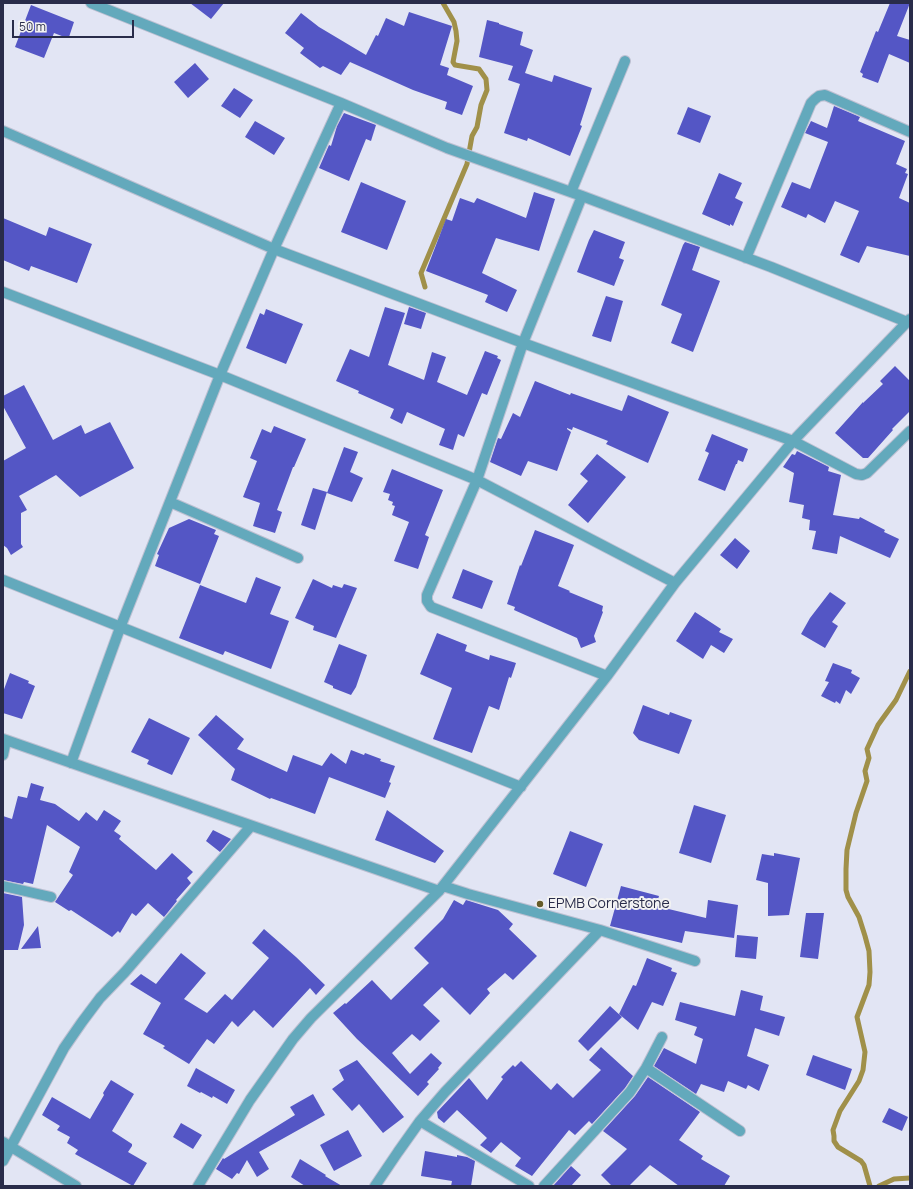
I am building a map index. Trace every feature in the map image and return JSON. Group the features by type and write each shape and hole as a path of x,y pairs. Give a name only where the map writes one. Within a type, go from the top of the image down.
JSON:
{"street":[{"path":"91,3 341,103 447,148 582,196 908,320 793,441 675,583 607,676 441,888 311,1018 293,1039 250,1100 198,1186"},
{"path":"571,192 625,61"},
{"path":"746,258 811,103 815,99 819,96 826,95 910,132"},
{"path":"71,763 120,628 220,375 274,249 341,103"},
{"path":"3,131 274,249 523,343 793,441 856,474 862,475 867,473 910,431"},
{"path":"582,196 523,343 477,480 427,595 427,601 431,607 607,676"},
{"path":"3,292 220,375 477,480 675,583"},
{"path":"170,502 298,558"},
{"path":"3,580 521,787"},
{"path":"3,754 5,740 251,826 441,888 600,930 695,961"},
{"path":"3,1161 7,1145 64,1048 82,1022 100,998 130,966 251,826"},
{"path":"3,886 51,897"},
{"path":"375,1186 420,1121 445,1092 600,930"},
{"path":"544,1186 630,1092 646,1068 662,1037"},
{"path":"646,1068 740,1131"},
{"path":"420,1121 529,1186"},
{"path":"7,1145 76,1186"}],"building":[{"path":"190,3 224,3 211,19"},
{"path":"890,3 910,3 897,36 910,40 910,63 889,54 878,83 862,77 863,74 860,72 876,31 878,32"},
{"path":"31,5 74,22 69,37 67,36 67,38 54,33 44,58 15,47"},
{"path":"409,12 452,26 440,65 449,68 447,75 473,86 462,115 445,109 447,102 413,90 350,62 341,75 323,66 320,68 300,53 304,48 285,33 301,13 319,27 366,55 376,35 378,36 386,18 404,26"},
{"path":"487,20 523,32 520,45 533,50 525,73 552,82 554,75 592,88 580,125 582,126 570,156 528,138 527,141 504,133 520,84 508,80 513,66 479,57"},
{"path":"195,63 209,79 188,98 174,82"},
{"path":"234,88 253,100 240,118 221,106"},
{"path":"834,106 860,117 858,121 905,141 896,164 907,169 905,173 908,174 899,198 910,203 910,256 867,246 859,263 840,255 859,211 835,201 825,223 808,214 806,218 781,207 792,182 810,189 828,142 805,133 811,121 827,128"},
{"path":"688,107 711,116 700,143 677,134"},
{"path":"344,113 376,125 371,141 366,139 349,181 319,168 329,145 331,146 337,126"},
{"path":"255,121 285,138 274,155 245,137"},
{"path":"719,173 742,183 735,198 743,202 733,226 702,214"},
{"path":"361,182 406,201 387,250 341,232"},
{"path":"534,192 555,199 539,251 496,238 482,273 517,290 507,312 485,302 488,295 426,271 446,219 452,221 460,198 474,203 477,198 526,218"},
{"path":"3,218 46,236 49,227 92,244 77,283 31,266 29,271 3,260"},
{"path":"594,230 625,242 619,258 624,260 614,286 577,272"},
{"path":"685,242 700,247 692,270 720,281 693,352 671,343 682,314 661,305"},
{"path":"606,296 623,301 611,342 592,336"},
{"path":"385,307 405,313 388,365 424,380 432,352 446,357 437,382 467,395 485,351 498,356 497,358 501,360 487,395 482,393 464,437 458,434 453,450 439,445 445,429 407,412 402,424 390,418 394,409 358,393 359,391 336,381 350,349 369,357"},
{"path":"409,307 426,313 421,329 404,324"},
{"path":"266,309 303,324 286,364 246,348 260,313 264,315"},
{"path":"895,366 910,381 910,411 892,429 893,430 868,458 863,458 835,433 863,402 883,384 880,381"},
{"path":"535,381 570,395 571,393 622,411 628,395 669,412 648,463 606,444 608,441 573,427 572,430 567,428 571,432 557,471 528,461 521,476 490,462 498,438 501,439 513,413 520,417"},
{"path":"24,385 53,440 81,425 85,434 110,422 134,468 80,497 56,475 19,496 27,510 21,513 21,544 23,547 11,555 7,548 3,545 3,461 26,448 3,406 3,396"},
{"path":"274,426 306,439 293,467 277,510 282,512 275,533 253,526 260,503 243,497 257,461 250,458 262,429 271,433"},
{"path":"712,434 748,449 743,462 738,460 725,491 698,480 709,453 705,451"},
{"path":"344,447 358,452 350,472 363,478 352,502 327,493"},
{"path":"797,451 829,467 828,471 841,475 833,515 859,519 860,517 885,530 884,532 899,539 890,558 840,536 837,554 812,549 816,531 809,530 810,520 802,518 804,505 789,502 794,473 783,467 792,454 795,455"},
{"path":"597,454 626,477 588,523 568,505 588,481 580,474"},
{"path":"392,469 443,490 425,535 429,537 418,569 394,561 409,522 392,515 395,506 392,505 393,502 388,500 390,494 383,492"},
{"path":"313,488 327,492 315,530 301,525"},
{"path":"189,519 216,530 214,534 219,536 200,584 155,566 159,555 157,554 169,528"},
{"path":"535,530 574,545 558,586 603,606 603,612 594,636 596,642 581,648 577,638 514,610 515,607 507,604 520,565 521,566"},
{"path":"735,538 750,551 737,569 720,555"},
{"path":"463,569 493,581 482,609 452,598"},
{"path":"256,577 281,587 270,614 289,621 271,669 225,651 223,655 179,638 200,585 246,603"},
{"path":"313,579 332,588 333,585 342,588 344,584 357,588 336,638 313,630 314,626 295,618"},
{"path":"830,592 846,603 832,622 838,626 825,648 801,634 810,618"},
{"path":"695,612 721,629 719,632 733,639 724,653 711,645 703,659 676,641"},
{"path":"437,633 467,645 465,651 489,660 490,655 516,663 511,678 509,677 499,710 489,706 472,753 433,739 452,688 420,674"},
{"path":"339,644 367,655 356,687 351,695 333,688 333,686 324,682"},
{"path":"833,663 852,670 851,673 860,678 851,694 846,690 840,704 836,701 835,703 821,696 829,682 825,681"},
{"path":"10,673 29,681 28,683 35,686 22,719 3,713 3,692"},
{"path":"643,705 669,715 670,712 692,720 679,754 639,740 633,733"},
{"path":"216,715 244,739 237,749 287,772 293,755 322,766 331,753 346,764 351,750 381,759 380,761 395,766 389,782 391,783 385,798 329,777 315,814 271,798 270,799 231,780 235,769 198,735"},
{"path":"149,718 190,738 172,775 147,764 149,760 131,752"},
{"path":"31,783 44,787 40,800 55,804 79,821 86,812 97,821 104,810 121,821 114,831 121,836 119,839 156,870 172,853 193,872 187,878 191,883 164,917 148,903 136,916 132,913 120,933 118,931 112,937 71,910 69,911 55,902 73,875 69,872 80,847 47,825 33,884 24,882 23,884 3,880 3,816 12,819 18,796 27,798"},
{"path":"694,805 726,815 711,863 679,853"},
{"path":"387,810 444,851 435,863 375,840"},
{"path":"213,830 231,839 220,852 206,841"},
{"path":"570,831 603,844 586,887 553,874"},
{"path":"774,853 800,858 789,915 768,916 768,883 756,880 762,854 774,856"},
{"path":"621,886 659,896 656,906 706,918 708,900 738,905 734,938 685,931 682,943 610,926"},
{"path":"3,893 22,897 24,925 18,950 3,950"},
{"path":"454,900 463,905 466,900 498,910 513,924 509,929 537,956 513,980 505,973 487,989 490,993 470,1015 442,987 423,1005 440,1021 420,1041 412,1034 392,1053 410,1074 431,1053 442,1063 438,1068 439,1069 427,1082 429,1084 418,1096 357,1039 333,1013 345,1003 346,1004 372,980 391,1000 429,963 414,948 443,919"},
{"path":"806,913 824,913 818,959 800,957"},
{"path":"38,926 41,948 21,949"},
{"path":"264,929 325,985 316,995 310,988 273,1028 254,1010 238,1027 232,1021 214,1044 207,1039 189,1064 163,1048 165,1046 143,1034 161,1003 130,984 141,974 156,984 181,953 206,973 184,999 207,1013 225,994 232,1000 269,958 252,943"},
{"path":"737,935 758,937 756,959 735,957"},
{"path":"647,958 672,968 671,971 677,973 663,1006 652,1002 638,1030 619,1014 633,985 636,986"},
{"path":"741,990 763,996 760,1010 785,1017 779,1036 755,1028 747,1056 769,1065 759,1091 748,1085 746,1089 728,1081 724,1092 701,1084 696,1094 654,1066 664,1048 696,1064 703,1039 694,1035 697,1027 675,1020 680,1002 735,1016"},
{"path":"610,1006 622,1017 588,1051 578,1041"},
{"path":"601,1047 633,1076 625,1088 592,1124 589,1121 575,1135 569,1130 532,1176 515,1166 521,1158 501,1142 491,1153 480,1145 487,1138 457,1110 444,1123 438,1118 437,1112 469,1078 487,1100 503,1079 501,1077 513,1065 515,1067 521,1061 551,1090 557,1083 573,1098 601,1070 589,1060"},
{"path":"813,1055 852,1069 845,1090 806,1075"},
{"path":"357,1060 404,1117 383,1133 359,1104 352,1111 332,1089 344,1080 339,1070"},
{"path":"196,1068 235,1090 227,1104 213,1096 212,1098 187,1086"},
{"path":"648,1077 700,1112 679,1140 703,1156 701,1159 730,1176 724,1186 679,1186 650,1165 629,1186 612,1186 601,1175 627,1149 603,1131 635,1096"},
{"path":"111,1080 134,1094 112,1131 132,1144 128,1152 147,1163 133,1186 75,1154 78,1150 67,1143 70,1137 57,1130 60,1126 42,1115 52,1097 90,1119"},
{"path":"313,1094 325,1115 259,1152 269,1169 257,1177 247,1160 239,1174 237,1173 232,1179 216,1169 223,1158 224,1159 295,1115 290,1107"},
{"path":"889,1108 908,1117 902,1131 882,1122"},
{"path":"181,1123 202,1135 193,1149 173,1137"},
{"path":"348,1130 362,1156 334,1171 320,1145"},
{"path":"425,1151 457,1157 457,1155 467,1157 475,1161 471,1186 451,1186 452,1181 421,1176"},
{"path":"300,1159 342,1186 305,1186 291,1177"},
{"path":"571,1166 581,1175 571,1186 553,1186"}],"waterway":[{"path":"425,287 421,273 467,164 472,136 477,127 481,105 487,90 486,79 479,69 455,65 453,62 457,41 456,31 454,22 443,3"},
{"path":"870,1186 864,1165 861,1161 838,1147 834,1141 833,1130 840,1111 859,1081 863,1070 865,1052 857,1017 869,985 870,972 869,951 865,936 859,917 848,897 846,890 847,850 856,813 867,781 865,771 869,758 867,749 878,725 896,700 910,671"},
{"path":"879,1186 894,1179 910,1178"}],"place":[{"name":"EPMB Cornerstone","path":"540,904"}]}
